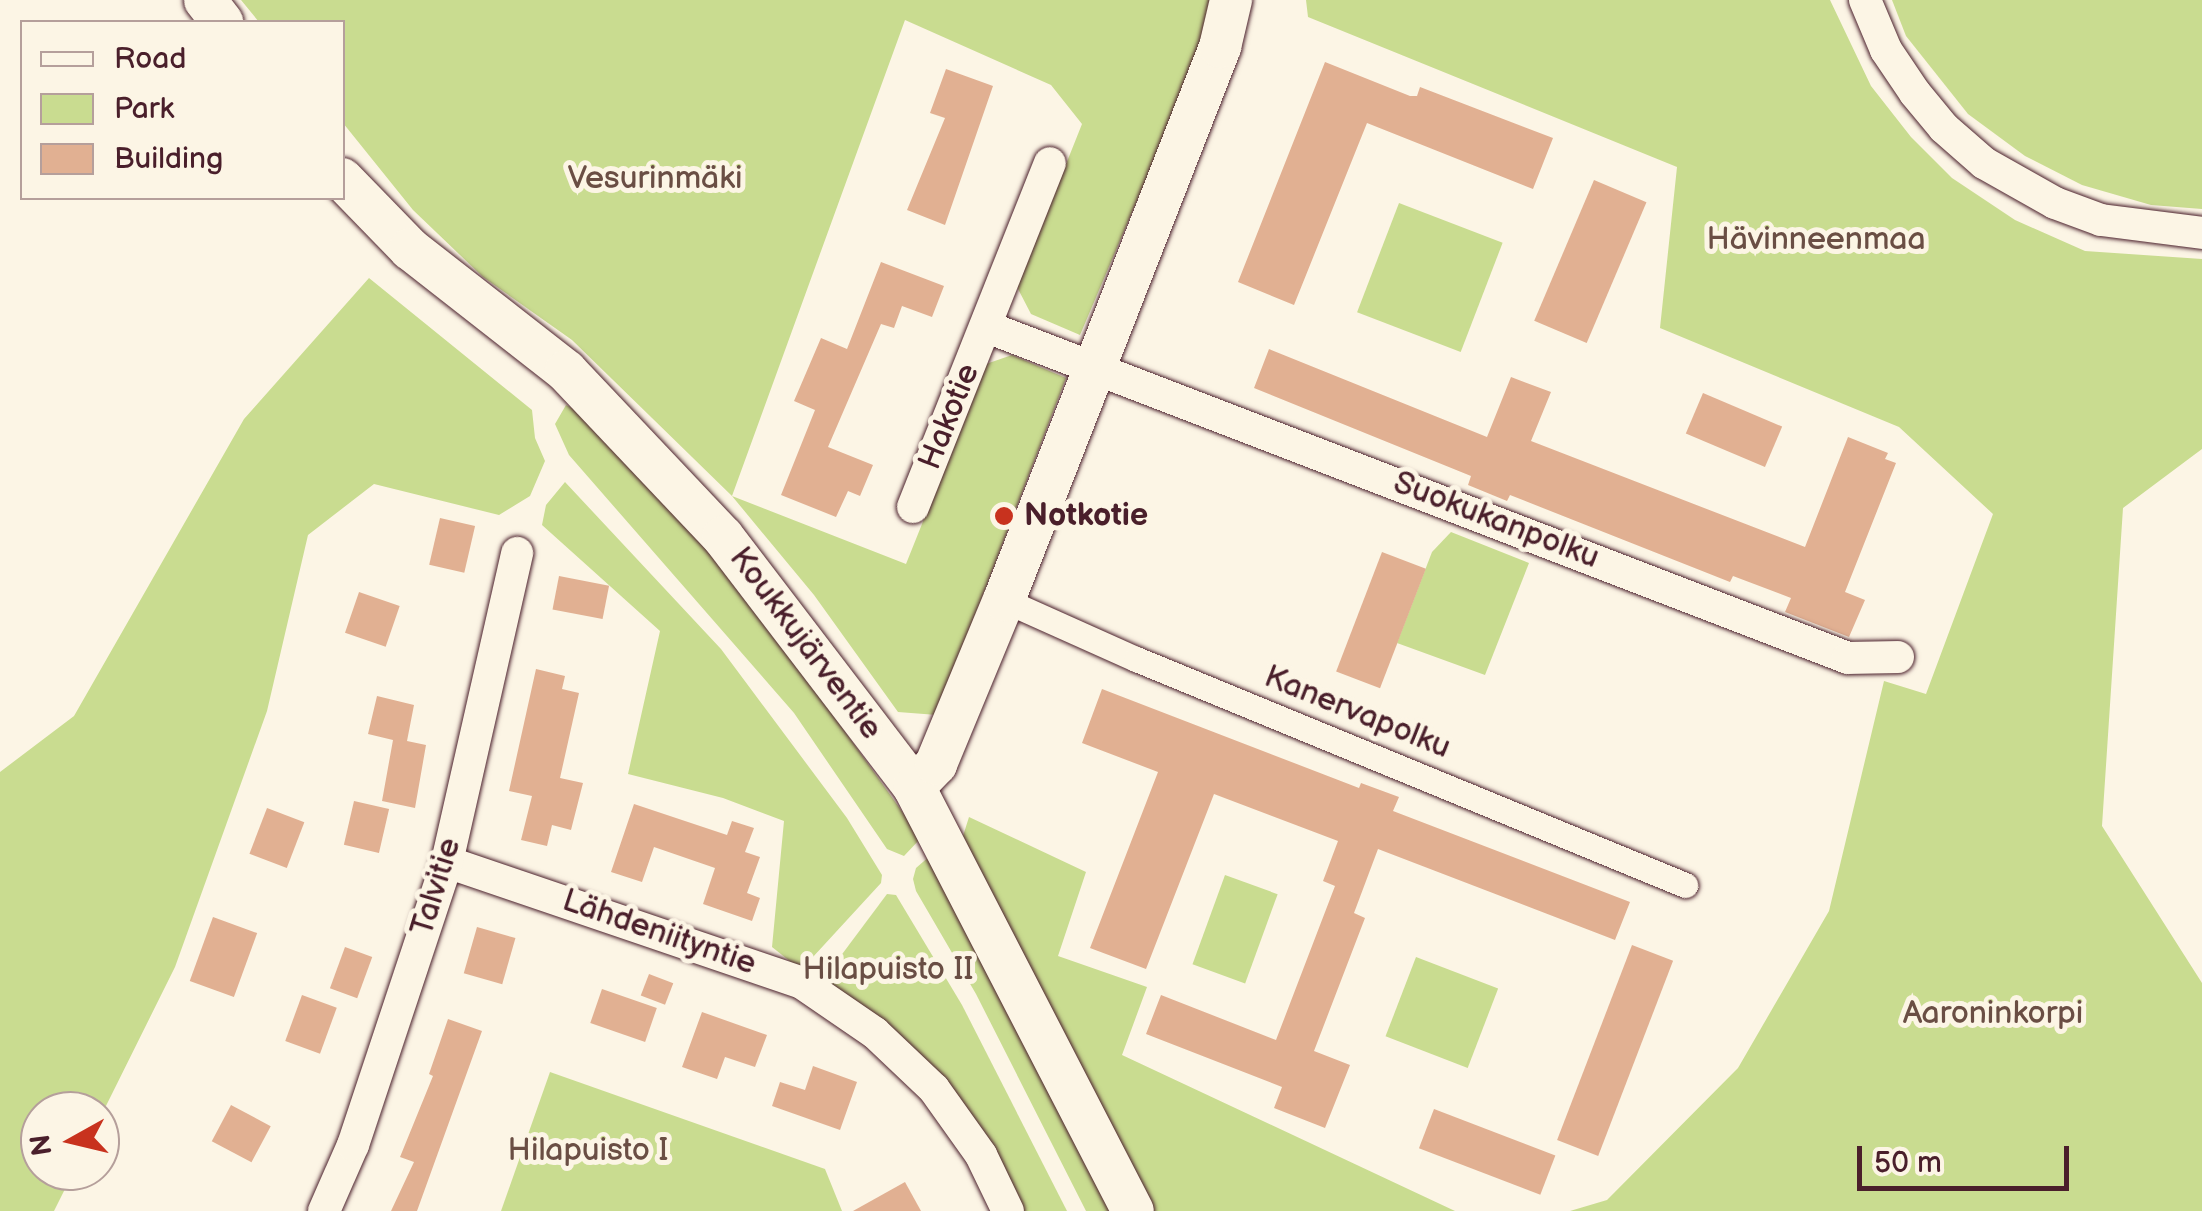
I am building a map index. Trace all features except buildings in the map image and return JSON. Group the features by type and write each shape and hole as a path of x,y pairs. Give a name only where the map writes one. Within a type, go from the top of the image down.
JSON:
{"street":[{"path":"204,0 220,20"},
{"path":"914,787 936,764 1004,600 1220,47 1231,0"},
{"path":"1865,0 1886,50 1915,93 1984,164 2055,204 2102,220 2202,233"},
{"name":"Hakotie","path":"912,507 1050,163"},
{"name":"Koukkujärventie","path":"345,182 410,249 566,371 696,509 914,787 1133,1211"},
{"name":"Hakotie","path":"986,327 1096,366"},
{"name":"Suokukanpolku","path":"1096,366 1848,658 1898,658"},
{"name":"Talvitie","path":"324,1211 353,1146 447,862 517,553"},
{"name":"Kanervapolku","path":"1004,600 1136,659 1685,885"},
{"name":"Lähdeniityntie","path":"447,862 802,983 875,1033 934,1089 981,1156 1008,1211"}],"green space":[{"name":"Vesurinmäki","path":"241,0 1212,0 1195,64 1080,335 1031,314 1017,287 1082,124 1051,85 905,20 732,496 572,340 483,277 413,210 345,125 345,20 257,20"},
{"name":"Aaroninkorpi","path":"1306,0 1830,0 1871,86 1911,137 1952,178 2015,220 2085,251 2202,259 2202,449 2123,508 2102,826 2202,983 2202,1211 1570,1211 1607,1200 1738,1068 1829,911 1884,681 1926,694 1993,514 1899,427 1660,328 1677,167 1308,17"},
{"path":"1892,0 2202,0 2202,209 2151,205 2082,185 2025,156 1968,114 1906,36"},
{"path":"1399,203 1503,243 1461,352 1357,312"},
{"path":"369,278 532,410 535,438 545,461 530,496 499,515 374,484 308,535 267,711 175,967 113,1091 20,1091 20,1191 64,1191 54,1211 0,1211 0,772 74,716 244,419"},
{"path":"1012,355 1066,378 937,715 898,712 814,595 732,496 906,564 986,364"},
{"path":"566,405 583,413 726,565 921,838 904,856 887,849 794,713 569,455 555,424"},
{"path":"565,482 721,649 847,818 882,875 881,883 801,970 772,947 784,821 723,798 628,774 660,631 542,525 546,505"},
{"path":"1451,532 1529,563 1485,675 1397,643 1432,552"},
{"path":"969,817 1086,872 1058,956 1147,987 1122,1055 1455,1211 1149,1211 963,836"},
{"path":"931,855 1115,1211 1086,1211 976,994 916,891 916,868"},
{"path":"1225,875 1278,894 1245,983 1193,964"},
{"name":"Hilapuisto II","path":"887,894 896,895 962,1005 1067,1211 1019,1211 830,987 825,977"},
{"path":"1416,957 1498,989 1468,1068 1386,1036"},
{"name":"Hilapuisto I","path":"550,1072 825,1169 842,1211 501,1211"}],"place":[{"name":"Notkotie","path":"1004,516"}],"park label":[{"name":"Hävinneenmaa","path":"1816,240"}]}
